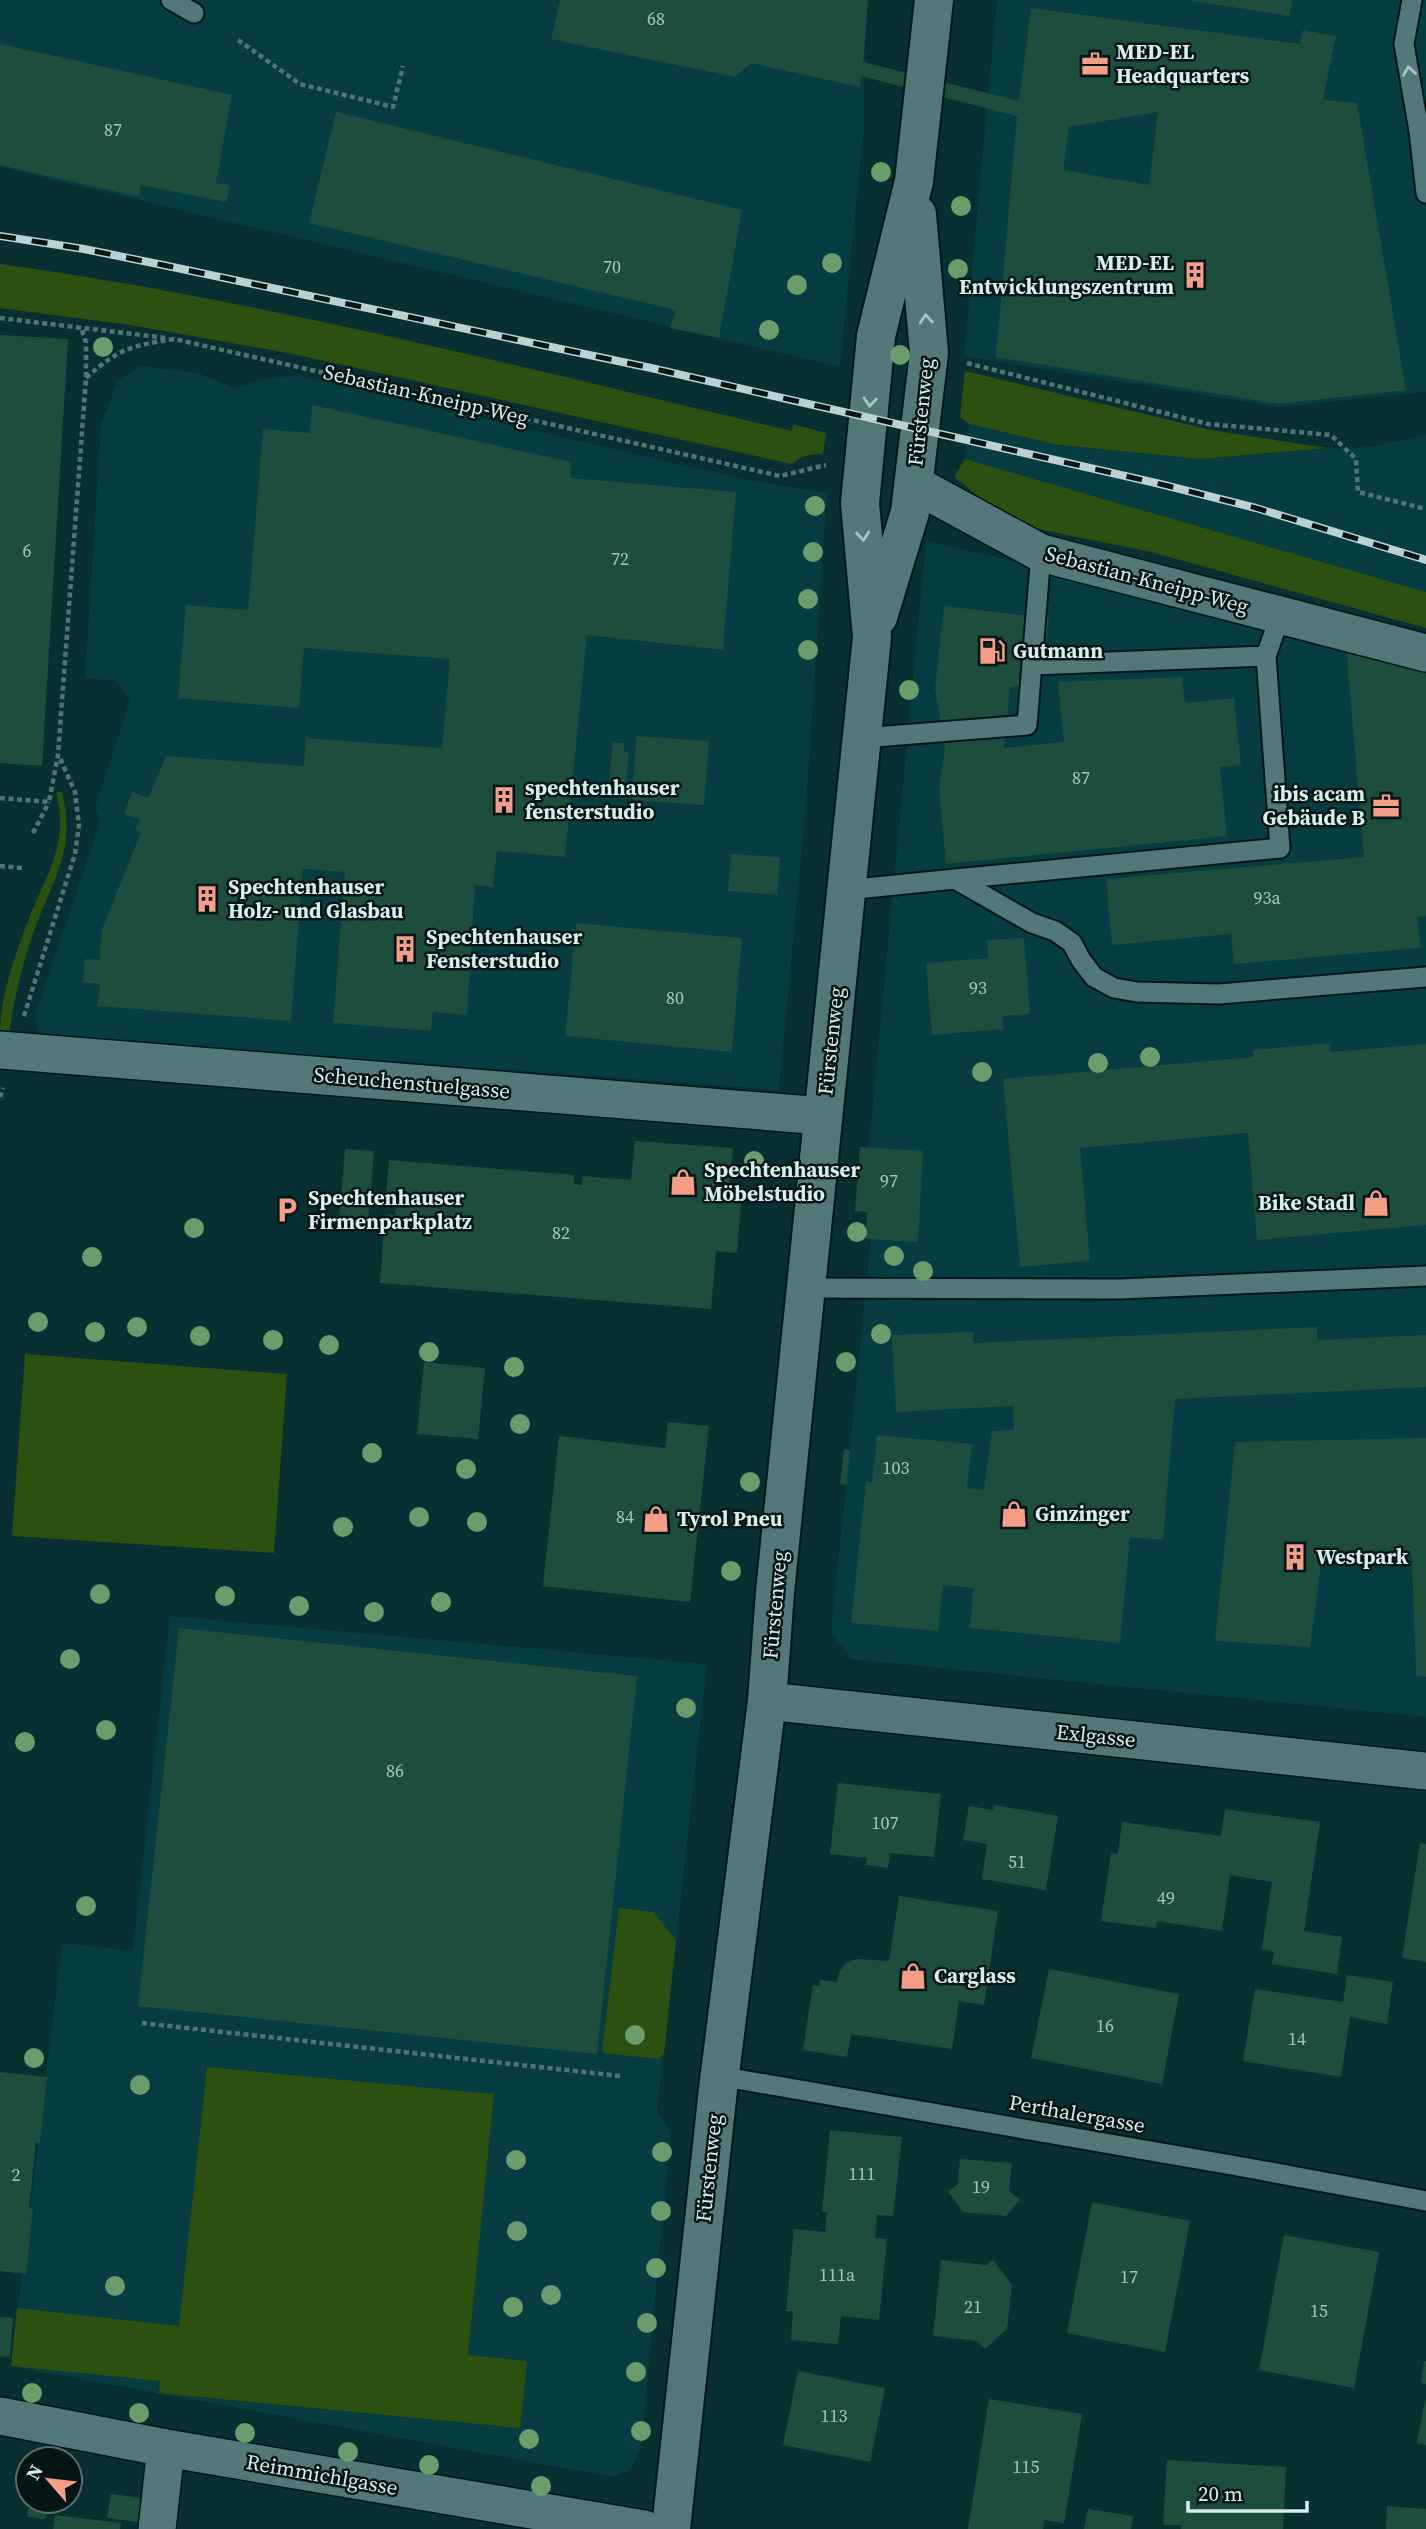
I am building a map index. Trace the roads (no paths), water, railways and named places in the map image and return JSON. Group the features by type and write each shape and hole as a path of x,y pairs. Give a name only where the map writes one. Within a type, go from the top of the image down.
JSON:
{"street":[{"name":"Fürstenweg","path":"671,2529 719,2076 767,1700 775,1592 872,638 860,503 876,336 914,181 934,0"},
{"name":"Fürstenweg","path":"872,638 910,513 929,353 914,181"},
{"name":"Sebastian-Kneipp-Weg","path":"914,484 1041,553 1426,653"},
{"name":"Scheuchenstuelgasse","path":"7,1050 823,1116"},
{"name":"Exlgasse","path":"767,1700 1426,1771"},
{"name":"Reimmichlgasse","path":"0,2416 166,2448 645,2529"},
{"path":"157,2529 166,2448"}],"lane":[{"path":"172,0 194,13"},
{"path":"1412,0 1404,44 1423,132 1426,193"},
{"path":"862,738 1027,725 1041,553"},
{"path":"846,890 1280,848 1266,656 1280,615"},
{"path":"1032,665 1266,656"},
{"path":"955,879 1032,923 1055,931 1072,943 1094,977 1114,988 1137,992 1219,994 1426,977"},
{"path":"806,1288 1120,1289 1426,1276"},
{"name":"Perthalergasse","path":"719,2076 1426,2201"}],"railway":[{"path":"0,236 163,265 651,368 1156,483 1256,508 1426,560"}],"place":[{"name":"MED-EL Headquarters","path":"1095,64"},
{"name":"MED-EL Entwicklungszentrum","path":"1195,275"},
{"name":"Gutmann","path":"992,651"},
{"name":"spechtenhauser fensterstudio","path":"504,800"},
{"name":"ibis acam Gebäude B","path":"1386,806"},
{"name":"Spechtenhauser Holz- und Glasbau","path":"207,899"},
{"name":"Spechtenhauser Fensterstudio","path":"405,949"},
{"name":"Spechtenhauser Möbelstudio","path":"683,1182"},
{"name":"Bike Stadl","path":"1376,1203"},
{"name":"Spechtenhauser Firmenparkplatz","path":"287,1210"},
{"name":"Ginzinger","path":"1014,1514"},
{"name":"Tyrol Pneu","path":"656,1519"},
{"name":"Westpark","path":"1295,1557"},
{"name":"Carglass","path":"913,1976"}]}
